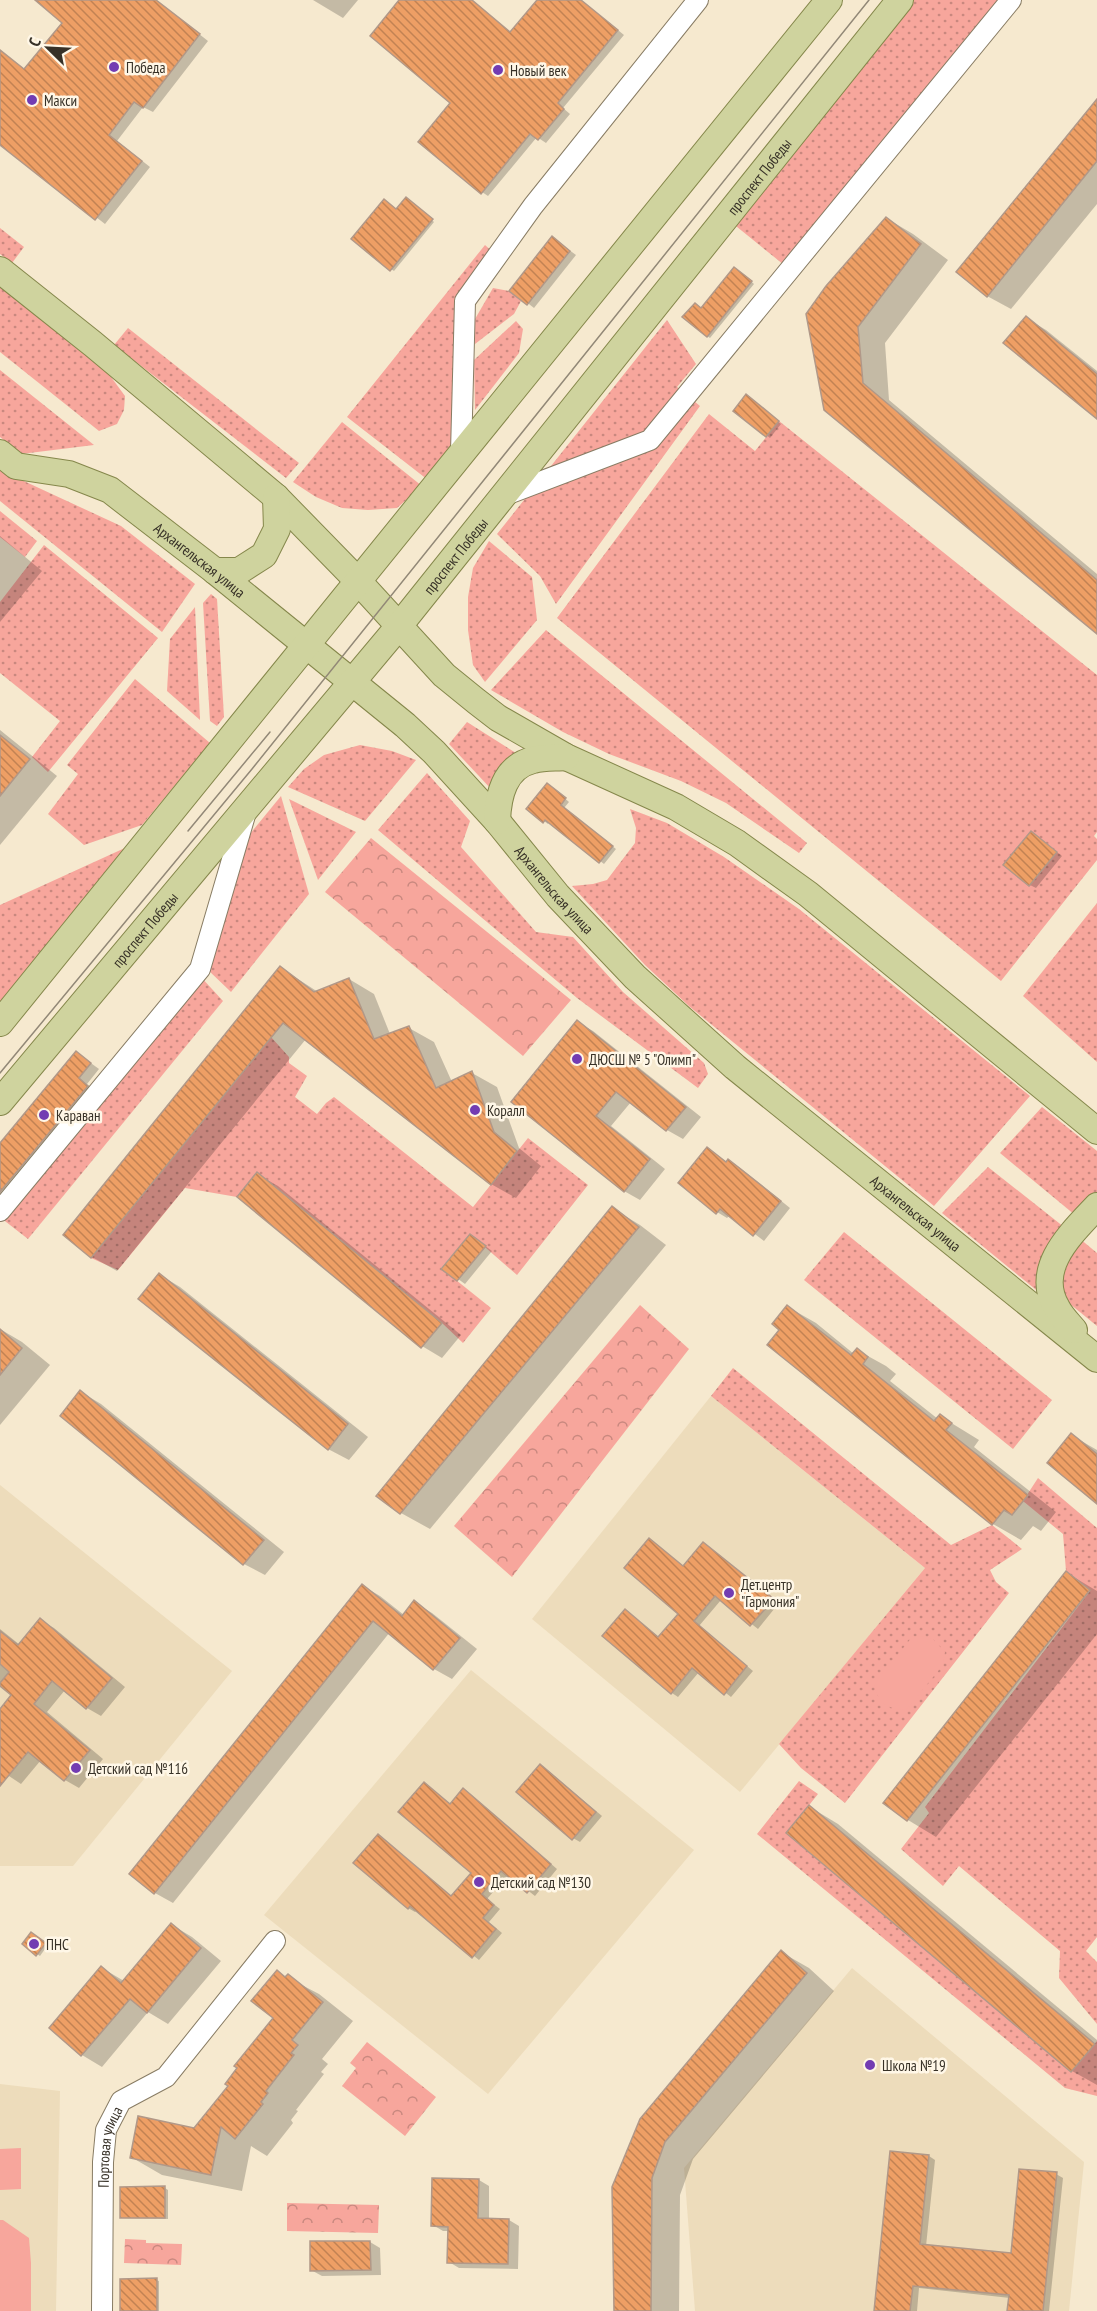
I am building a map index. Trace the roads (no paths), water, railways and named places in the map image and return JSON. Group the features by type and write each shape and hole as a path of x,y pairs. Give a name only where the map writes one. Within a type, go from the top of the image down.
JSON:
{"main road":[{"name":"проспект Победы","path":"0,1102 58,1030 247,809 399,626 900,0"},
{"path":"0,1023 824,3"},
{"path":"0,270 93,344 276,497 357,580 444,675 476,701 498,718 566,757 676,807 737,843 808,894 1097,1131"},
{"name":"Архангельская улица","path":"0,453 16,466 69,474 110,490 353,682 434,752 497,821 558,896 635,978 735,1067 1096,1359"},
{"path":"215,571 239,571 264,555 277,529 276,497"},
{"path":"497,821 501,789 519,766 533,759 566,757"},
{"path":"1096,1359 1056,1306 1050,1287 1052,1265 1060,1247 1097,1206"}],"street":[{"path":"461,452 465,301 533,206 698,0"},
{"path":"503,496 650,440 1011,0"},
{"path":"0,1211 200,969 247,809"},
{"name":"Портовая улица","path":"102,2311 103,2162 106,2130 122,2101 166,2077 274,1941"}],"tram line":[{"path":"0,1073 252,769 869,0"},
{"path":"188,831 270,732"}],"place":[{"name":"Победа","path":"114,67"},
{"name":"Новый век","path":"498,70"},
{"name":"Макси","path":"32,100"},
{"name":"ДЮСШ № 5 \"Олимп\"","path":"577,1059"},
{"name":"Коралл","path":"475,1110"},
{"name":"Караван","path":"44,1115"},
{"name":"Дет.центр \"Гармония\"","path":"729,1593"},
{"name":"Детский сад №116","path":"76,1768"},
{"name":"Детский сад №130","path":"479,1882"},
{"name":"ПНС","path":"34,1944"},
{"name":"Школа №19","path":"870,2065"}]}
